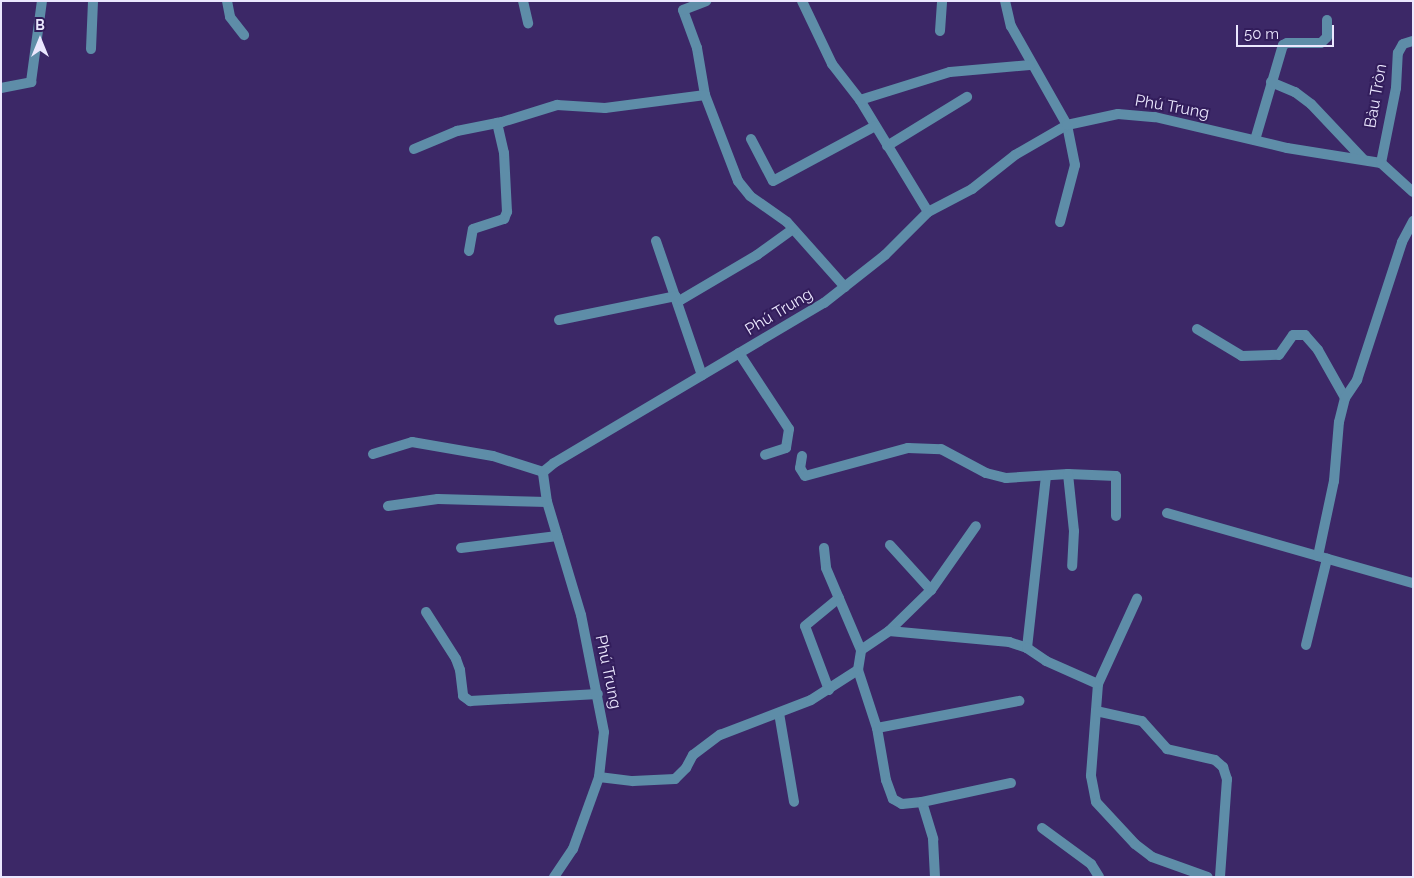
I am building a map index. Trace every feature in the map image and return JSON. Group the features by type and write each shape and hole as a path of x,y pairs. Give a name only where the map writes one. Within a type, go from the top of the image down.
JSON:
{"street":[{"path":"1,88 31,82 42,1"},
{"path":"91,49 92,1"},
{"path":"227,1 230,17 244,36"},
{"path":"523,1 528,23"},
{"path":"706,1 684,10 697,48 705,95 738,180 750,196 793,228 846,287"},
{"path":"802,1 832,64 860,100 928,212"},
{"path":"940,31 942,1"},
{"path":"1005,1 1011,26 1030,65 1067,125 1075,164 1060,222"},
{"path":"1255,140 1283,46 1287,43 1321,44 1327,38 1327,20"},
{"name":"Bàu Tròn","path":"1381,164 1396,88 1398,53 1403,44 1413,41"},
{"path":"860,100 950,72 1030,65"},
{"path":"1271,82 1295,92 1311,104 1363,159"},
{"path":"414,149 458,131 497,123 557,105 605,108 705,95"},
{"path":"887,146 967,97"},
{"name":"Phú Trung","path":"554,877 573,848 599,777 604,732 581,615 546,502 543,472 846,287 885,255 928,212 972,189 1015,156 1067,125 1101,116 1141,115 1310,152 1363,159 1381,164 1413,192"},
{"path":"469,251 473,229 504,220 507,212 504,153 497,123"},
{"path":"752,139 773,181 875,126"},
{"path":"1306,645 1322,558 1345,398 1356,380 1402,242 1413,221"},
{"path":"559,320 678,298 757,255 793,228"},
{"path":"656,241 678,298 702,375"},
{"path":"1197,329 1242,356 1278,355 1293,335 1305,335 1318,350 1345,398"},
{"path":"739,353 789,429 786,448 765,455"},
{"path":"374,454 412,442 492,456 543,472"},
{"path":"802,456 800,468 805,476 908,448 941,450 986,473 1006,478 1068,474 1116,476 1116,516"},
{"path":"1068,474 1074,531 1072,566"},
{"path":"1028,648 1046,476"},
{"path":"388,506 448,499 546,502"},
{"path":"1167,514 1413,583"},
{"path":"861,650 890,631 931,590 976,526"},
{"path":"461,548 557,536"},
{"path":"890,545 931,590"},
{"path":"824,548 826,568 861,650 858,670 877,728 886,780 893,799 902,804 922,802 1011,783"},
{"path":"829,690 806,626 839,598"},
{"path":"1137,599 1098,684 1091,776 1096,802 1135,844 1152,857 1208,877"},
{"path":"426,612 456,659 460,670 462,696 470,701 598,694"},
{"path":"890,631 992,638 1028,648 1046,661 1098,684"},
{"path":"599,777 633,781 675,778 693,754 720,735 779,713 829,690 858,670"},
{"path":"877,728 1019,701"},
{"path":"1096,711 1142,721 1167,749 1215,760 1223,768 1227,779 1220,877"},
{"path":"779,713 794,802"},
{"path":"922,802 934,839 935,877"},
{"path":"1042,828 1091,864 1099,877"}]}
